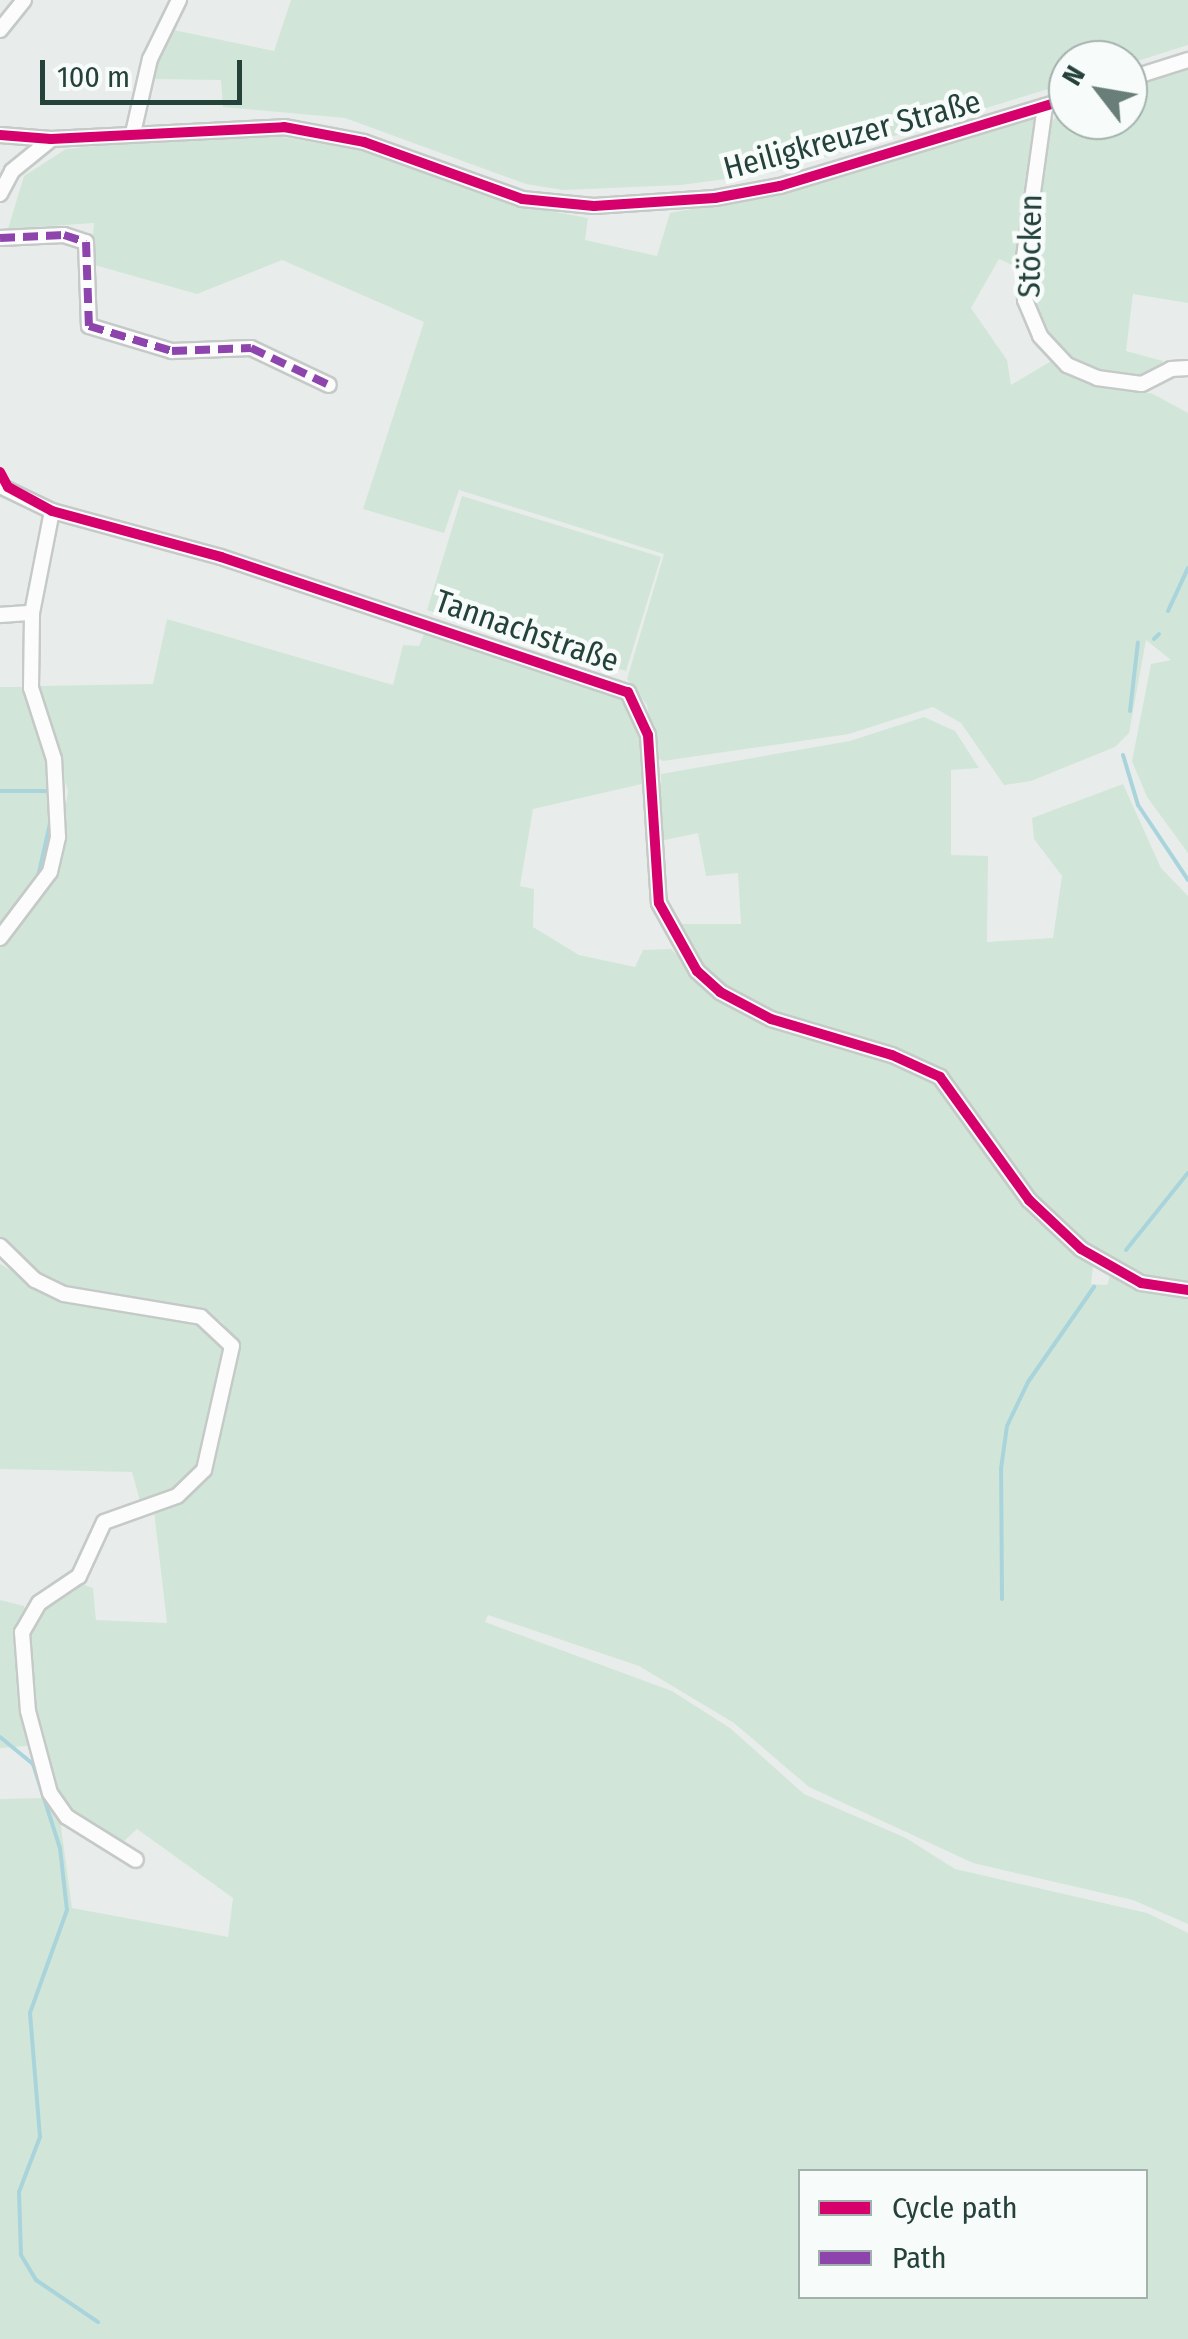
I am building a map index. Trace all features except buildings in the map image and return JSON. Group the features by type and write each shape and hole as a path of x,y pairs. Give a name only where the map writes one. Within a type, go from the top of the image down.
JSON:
{"street":[{"path":"132,133 150,59 179,0"},
{"path":"0,30 13,5"},
{"path":"1148,73 1188,60"},
{"name":"Heiligkreuzer Straße","path":"0,135 51,139 224,126 326,133 522,199 594,206 715,198 780,186 1048,105"},
{"name":"Stöcken","path":"1044,106 1024,257 1025,300 1040,336 1066,365 1097,378 1142,384 1171,368 1188,368"},
{"path":"0,194 4,172 51,139"},
{"path":"0,238 64,235 86,242 89,326 172,351 251,348 330,386"},
{"name":"Tannachstraße","path":"0,472 4,487 52,511 221,557 628,692 648,735 660,903 697,971 771,1019 892,1055 940,1077 1029,1200 1081,1250 1141,1283 1188,1290"},
{"path":"0,938 50,872 58,838 61,800 36,710 32,613 52,511"},
{"path":"0,615 32,613"},
{"path":"0,1246 36,1280 64,1294 200,1317 232,1346 204,1470 177,1496 104,1522 79,1576 40,1603 22,1632 28,1711 50,1794 67,1816 136,1860"}],"green space":[{"path":"291,0 1188,0 1188,45 1148,58 1148,40 1048,40 1048,89 776,172 681,185 563,190 526,184 345,118 223,107 221,80 150,79 169,29 274,51"},
{"path":"1188,67 1188,303 1133,294 1126,351 1163,361 1160,374 1098,374 1069,362 1043,332 1029,299 1048,133 1048,140 1148,140 1148,80"},
{"path":"1035,116 1019,268 999,259 971,308 1007,360 1011,385 1053,360 1091,382 1153,394 1188,413 1188,853 1147,797 1132,761 1151,664 1171,660 1146,640 1129,733 1115,747 1031,781 1004,785 961,723 933,707 849,734 663,761 656,757 647,705 627,679 664,554 459,490 444,533 363,509 424,322 282,260 197,294 91,264 94,223 8,229 24,176 66,149 245,131 362,150 521,206 588,218 585,240 657,256 670,213 782,192"},
{"path":"462,496 661,557 626,671 427,610"},
{"path":"167,619 393,685 403,645 419,646 425,632 619,694 639,712 646,783 533,809 520,886 534,889 533,927 579,955 635,967 643,950 671,949 716,995 937,1082 1026,1202 1093,1267 1091,1284 1107,1285 1110,1276 1188,1294 1188,1924 1133,1900 973,1863 809,1787 734,1723 639,1666 488,1615 485,1622 672,1691 730,1728 804,1794 906,1838 955,1869 1147,1913 1188,1933 1188,2339 0,2339 0,1799 47,1798 60,1819 72,1908 228,1937 233,1898 137,1829 124,1841 61,1807 33,1710 27,1634 44,1606 79,1583 93,1588 96,1620 167,1623 154,1511 194,1490 208,1473 236,1344 222,1322 203,1312 65,1289 24,1264 0,1238 0,946 56,874 68,791 36,686 153,684"},
{"path":"0,687 24,687 49,760 52,836 44,868 0,931"},
{"path":"924,717 955,731 979,768 951,770 951,855 988,856 987,942 1053,938 1062,876 1034,839 1032,818 1123,784 1161,868 1188,896 1188,1285 1141,1278 1084,1245 1033,1196 943,1074 773,1015 723,988 700,968 675,924 741,924 738,873 706,876 698,833 660,841 661,774 850,741"},
{"path":"0,1264 33,1282 199,1320 229,1348 200,1468 174,1493 140,1501 132,1472 0,1469"},
{"path":"0,1600 24,1606 26,1614 28,1746 0,1748"}],"waterway":[{"path":"1168,611 1188,568"},
{"path":"1154,639 1159,634"},
{"path":"1130,711 1138,642"},
{"path":"1123,755 1138,805 1188,880"},
{"path":"0,791 50,791"},
{"path":"38,877 51,819"},
{"path":"1126,1250 1188,1173"},
{"path":"5,1260 16,1271"},
{"path":"1002,1599 1001,1469 1007,1426 1028,1382 1094,1287"},
{"path":"0,1737 33,1764 60,1848 67,1910 30,2013 40,2137 19,2192 21,2255 36,2280 98,2322"}],"marked path":[{"path":"0,238 64,235 86,242 89,326 172,351 251,348 329,385"}],"cycle path":[{"path":"0,135 51,139 284,127 364,142 522,199 594,206 715,198 780,186 1048,105"},
{"path":"0,472 8,487 52,511 221,557 628,692 648,735 659,903 697,971 720,992 771,1019 892,1055 940,1077 1029,1200 1081,1249 1141,1283 1188,1290"}]}
